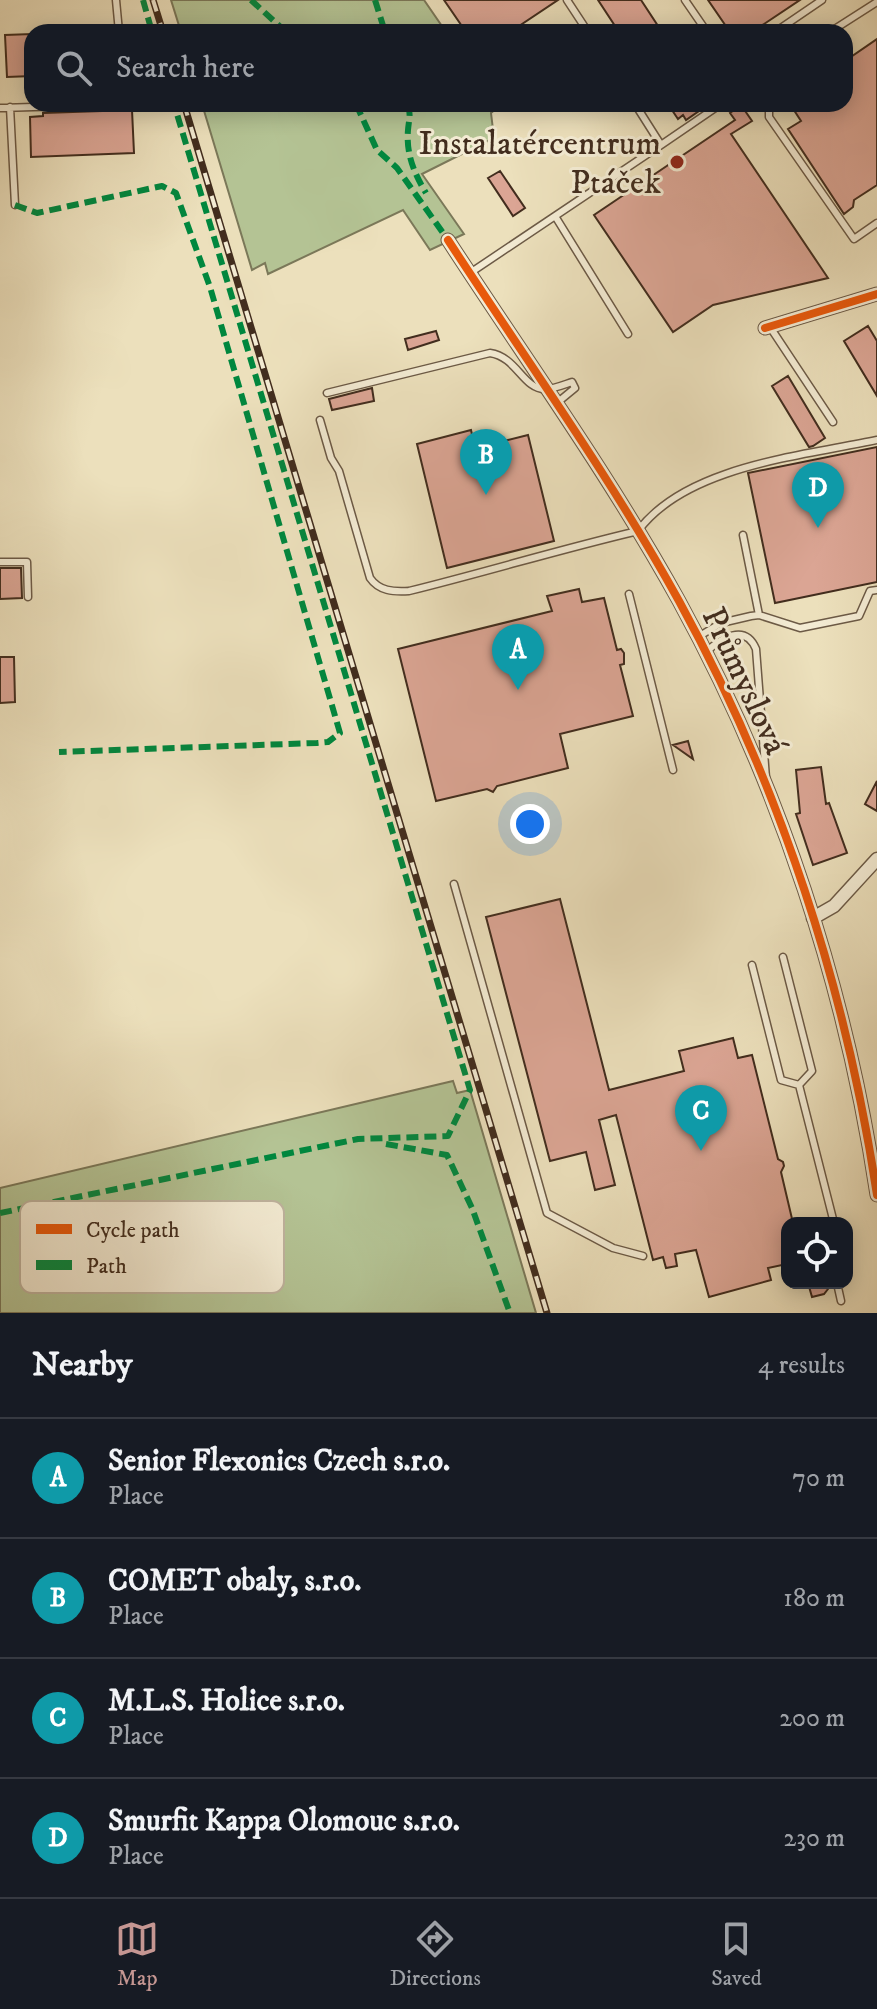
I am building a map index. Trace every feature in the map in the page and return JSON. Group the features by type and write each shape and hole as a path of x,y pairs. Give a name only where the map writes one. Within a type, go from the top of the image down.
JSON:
{"street":[{"name":"Průmyslová","path":"448,240 638,531 706,652 767,788 813,918 852,1061 877,1195"},
{"path":"767,328 877,294"},
{"path":"813,918 834,906 877,859"}],"lane":[{"path":"116,0 118,24"},
{"path":"567,0 581,24"},
{"path":"685,0 702,24"},
{"path":"787,24 822,0"},
{"path":"843,24 877,2"},
{"path":"10,107 15,205"},
{"path":"0,108 24,107"},
{"path":"640,112 661,145"},
{"path":"470,273 709,112"},
{"path":"769,112 769,117 854,239 877,223"},
{"path":"555,216 628,334"},
{"path":"767,328 833,422"},
{"path":"327,393 490,353 510,361 533,386 547,389 572,382 575,388 556,403"},
{"path":"320,420 331,458 339,471 370,578 387,590 409,591 638,531 650,515 673,498 712,478 877,440"},
{"path":"743,535 759,615"},
{"path":"0,562 27,562 28,597"},
{"path":"698,637 721,623 759,615 791,627 810,627 859,616 870,591 877,590"},
{"path":"629,594 673,770"},
{"path":"706,652 726,636 736,634 753,641 767,788"},
{"path":"454,884 547,1213 613,1248 643,1256"},
{"path":"783,957 812,1071 799,1085"},
{"path":"752,965 781,1080 799,1085"},
{"path":"799,1085 832,1217"},
{"path":"838,1289 841,1301"}],"green space":[{"path":"171,0 424,0 440,24 178,24"},
{"path":"204,112 492,112 494,138 422,174 464,234 430,250 403,210 268,274 265,263 252,270"},
{"path":"453,1081 457,1093 470,1090 536,1313 0,1313 0,1188"}],"building":[{"path":"444,0 558,0 522,24 460,24"},
{"path":"598,0 641,0 657,24 614,24"},
{"path":"708,0 800,0 764,24 724,24"},
{"path":"24,34 24,76 7,77 5,35"},
{"path":"877,39 877,185 854,200 853,207 844,214 788,129 801,121 795,112 853,112 853,56"},
{"path":"132,112 134,153 31,157 30,117 43,116 43,113"},
{"path":"673,112 698,112 686,120 683,115 678,119"},
{"path":"746,112 752,121 731,134 828,278 713,305 673,332 594,215 735,120 730,113"},
{"path":"500,171 525,208 513,216 488,178"},
{"path":"868,326 877,341 877,396 844,341"},
{"path":"436,331 439,340 408,350 405,339"},
{"path":"788,376 825,438 813,446 809,447 772,386"},
{"path":"372,388 374,401 332,410 329,399"},
{"path":"471,430 475,448 528,435 554,541 447,568 417,444"},
{"path":"877,447 877,582 775,603 748,473"},
{"path":"0,568 21,568 22,598 0,599"},
{"path":"579,589 582,602 604,598 617,650 621,649 624,653 624,664 620,665 633,716 560,734 568,768 497,786 493,792 487,789 436,801 398,649 552,611 547,596"},
{"path":"0,657 14,657 15,702 0,703"},
{"path":"688,741 693,759 673,745"},
{"path":"821,767 826,804 829,803 847,853 813,865 796,814 800,813 796,770"},
{"path":"877,781 877,811 865,804"},
{"path":"560,899 609,1090 684,1071 679,1051 733,1038 738,1058 752,1055 778,1159 784,1166 781,1172 792,1217 781,1217 781,1265 768,1268 771,1280 709,1297 696,1250 675,1254 677,1266 666,1268 663,1257 653,1260 616,1115 599,1120 615,1185 595,1190 586,1152 550,1161 486,917"},
{"path":"810,1289 828,1289 824,1294 812,1297"}],"railway":[{"path":"153,0 160,24"},
{"path":"186,112 547,1313"}],"marked path":[{"path":"143,0 150,24"},
{"path":"251,0 277,24"},
{"path":"375,0 382,24"},
{"path":"58,1201 358,1139 448,1136 470,1090 176,112"},
{"path":"360,112 377,150 397,168 448,240"},
{"path":"410,112 410,155 426,193"},
{"path":"15,205 37,213 162,186 176,193 210,287 340,733 328,742 317,743 59,752"},
{"path":"386,1144 447,1155 472,1208 510,1313"},
{"path":"0,1213 20,1209"}],"cycle path":[{"path":"448,240 596,463 652,555 715,671 748,742 778,815 827,965 864,1118 877,1195"},
{"path":"765,328 877,294"}],"place":[{"name":"Instalatércentrum Ptáček","path":"677,162"},
{"name":"COMET obaly, s.r.o.","path":"486,495"},
{"name":"Smurfit Kappa Olomouc s.r.o.","path":"818,528"},
{"name":"Senior Flexonics Czech s.r.o.","path":"518,690"},
{"name":"M.L.S. Holice s.r.o.","path":"701,1151"}]}
